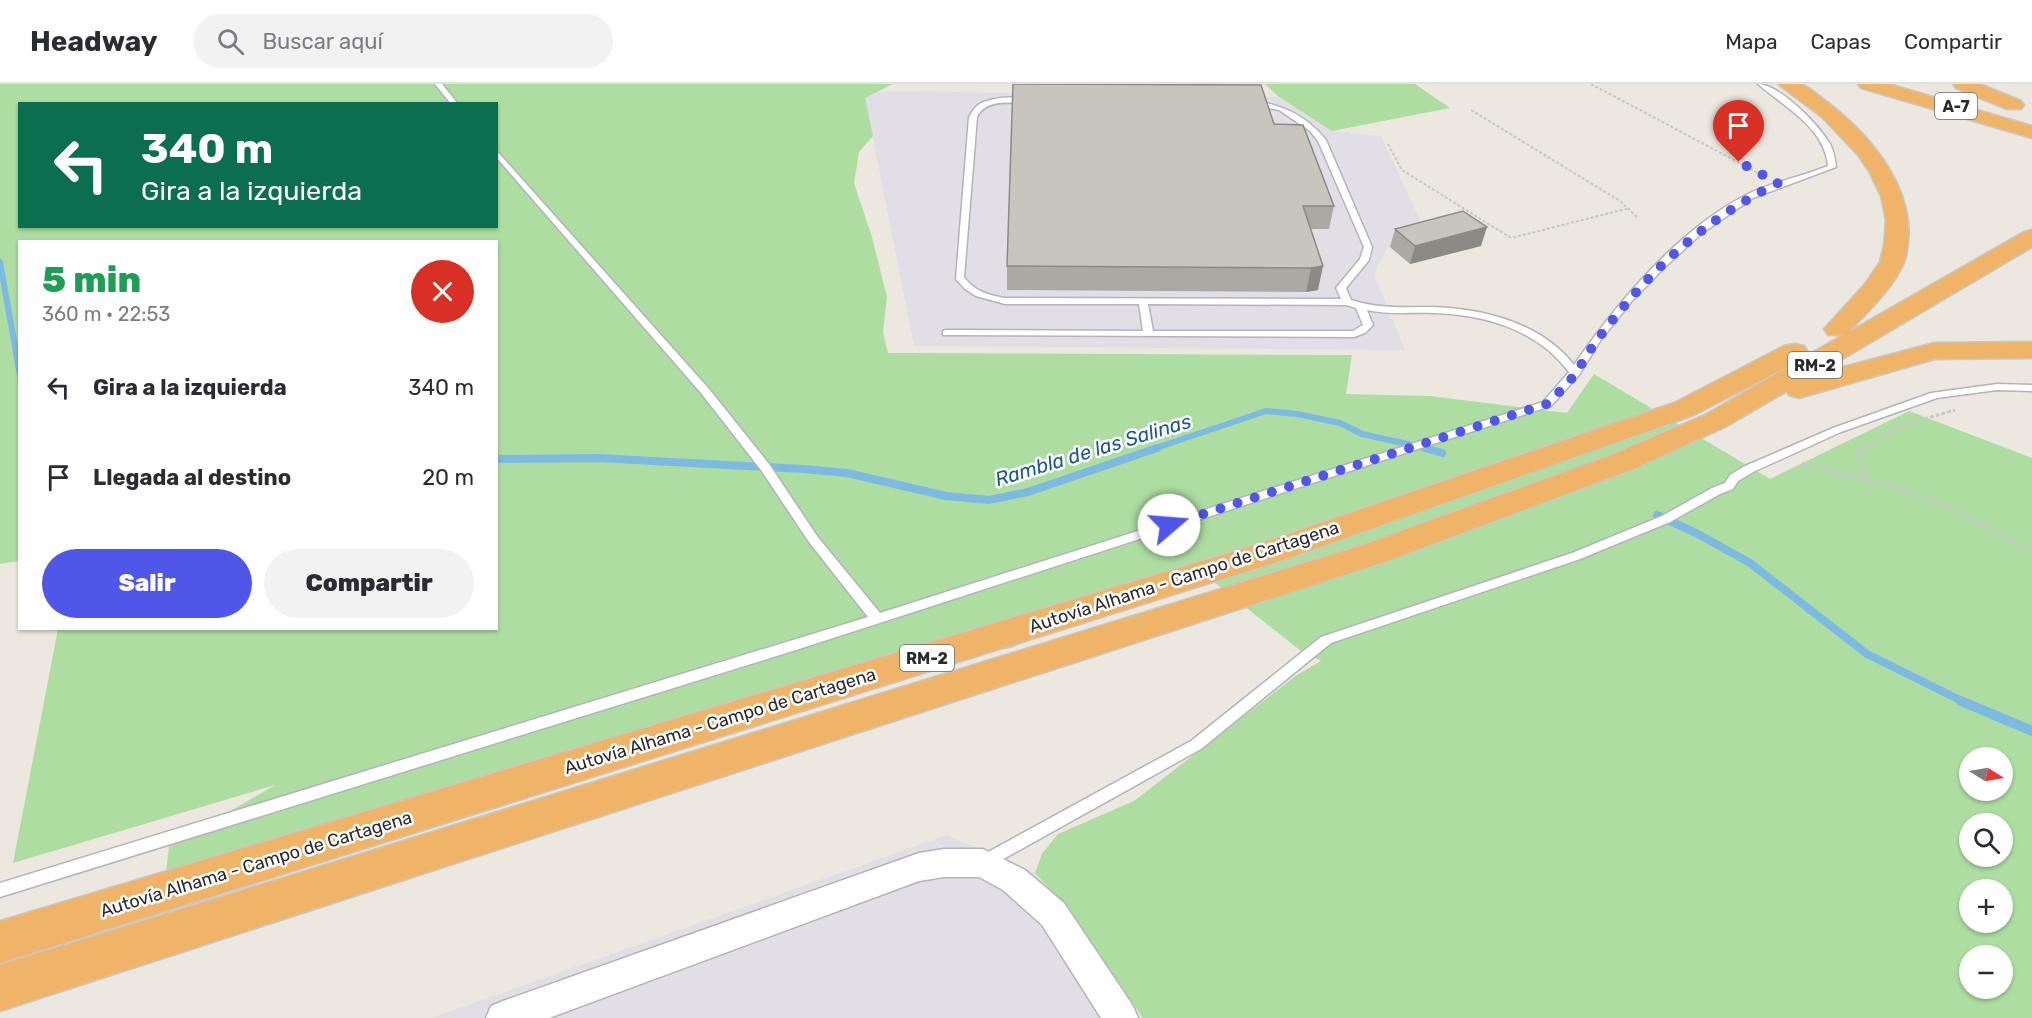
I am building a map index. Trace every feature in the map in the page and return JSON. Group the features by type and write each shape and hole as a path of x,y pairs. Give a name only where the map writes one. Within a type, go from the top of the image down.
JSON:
{"highway":[{"path":"1788,84 1810,96 1857,138 1888,183 1899,228 1893,261 1865,299 1836,329"},
{"path":"1868,84 2032,131"},
{"name":"A-7","path":"1880,84 2032,131"},
{"name":"A-7","path":"1927,84 2026,110"},
{"path":"1941,84 2026,110"},
{"path":"1963,84 2026,110"},
{"name":"RM-2","path":"1836,329 1954,257 2032,215"},
{"name":"RM-2","path":"1715,421 2032,237"},
{"name":"Autovía Alhama - Campo de Cartagena","path":"0,942 1268,553 1684,409 1836,329"},
{"path":"1715,421 1737,420 1810,384 1934,351 2032,350"},
{"name":"Autovía Alhama - Campo de Cartagena","path":"0,988 1372,554 1620,463 1715,421"}],"street":[{"path":"503,1018 919,867 944,863 983,863 1014,880 1053,914 1121,1018"}],"lane":[{"path":"438,84 453,102"},
{"path":"0,890 876,619 1547,404 1568,384 1598,339 1651,274 1703,228 1740,202 1778,183 1816,174 1832,167 1833,158 1830,148 1795,110 1761,84"},
{"path":"1035,101 988,102 975,111 958,277 964,286 977,295 1005,301 1347,302 1361,308 1448,311 1482,316 1514,325 1544,340 1567,360 1575,372"},
{"path":"1242,102 1260,102 1281,108 1313,129 1325,146 1367,243 1366,259 1341,288 1347,302"},
{"path":"498,154 705,392 765,467 813,539 876,619"},
{"path":"1143,302 1148,332"},
{"path":"946,333 1354,334 1362,331 1368,325 1361,308"},
{"path":"983,863 1196,744 1326,640 1576,556 1666,519 1729,486 1734,478 1749,469 1837,430 1935,395 1997,387 2032,388"}],"path":[{"path":"1591,84 1778,183"},
{"path":"1471,110 1630,208 1638,218"},
{"path":"1388,144 1402,170 1511,238 1630,208"},
{"path":"1866,480 1857,450 1904,425 1961,408"},
{"path":"1776,457 1891,486 1955,509 2032,552"}],"shaded area":[{"path":"892,91 1279,97 1332,131 1381,136 1428,237 1387,248 1375,277 1405,350 914,346 865,98 873,93"},
{"path":"947,835 1035,873 1067,907 1143,1018 431,1018"}],"green space":[{"path":"0,84 893,84 865,98 873,136 859,152 854,183 872,237 887,297 883,332 888,353 1352,355 1346,394 1430,396 1567,413 1594,374 1770,479 1909,411 2032,458 2032,1018 1143,1018 1067,907 1035,873 1042,854 1058,834 1134,801 1297,675 1321,661 1301,651 1200,571 1011,648 881,669 164,888 169,847 275,785 13,863 58,630 498,630 498,240 18,240 18,561 0,564"},
{"path":"1265,84 1415,84 1450,108 1332,131 1279,97"}],"building":[{"path":"1013,84 1261,85 1274,124 1303,125 1334,206 1303,206 1323,266 1311,268 1007,266"},
{"path":"1463,211 1487,227 1415,246 1395,229"}],"waterway":[{"name":"Rambla de las Salinas","path":"0,262 18,364"},
{"name":"Rambla de las Salinas","path":"1153,449 1266,411 1297,414 1340,423 1362,434 1430,449"},
{"name":"Rambla de las Salinas","path":"498,459 598,458 803,469 847,473 946,496 989,500 1028,492 1157,448"},
{"name":"Rambla de las Salinas","path":"1425,448 1442,453"},
{"name":"Rambla de las Salinas","path":"1657,515 1698,534 1750,563 1867,654 1964,702"},
{"name":"Rambla de las Salinas","path":"1961,701 2032,731"}],"route":[{"path":"1169,525 1547,404 1568,384 1598,339 1651,274 1694,235 1740,202 1778,183 1739,162"}]}
